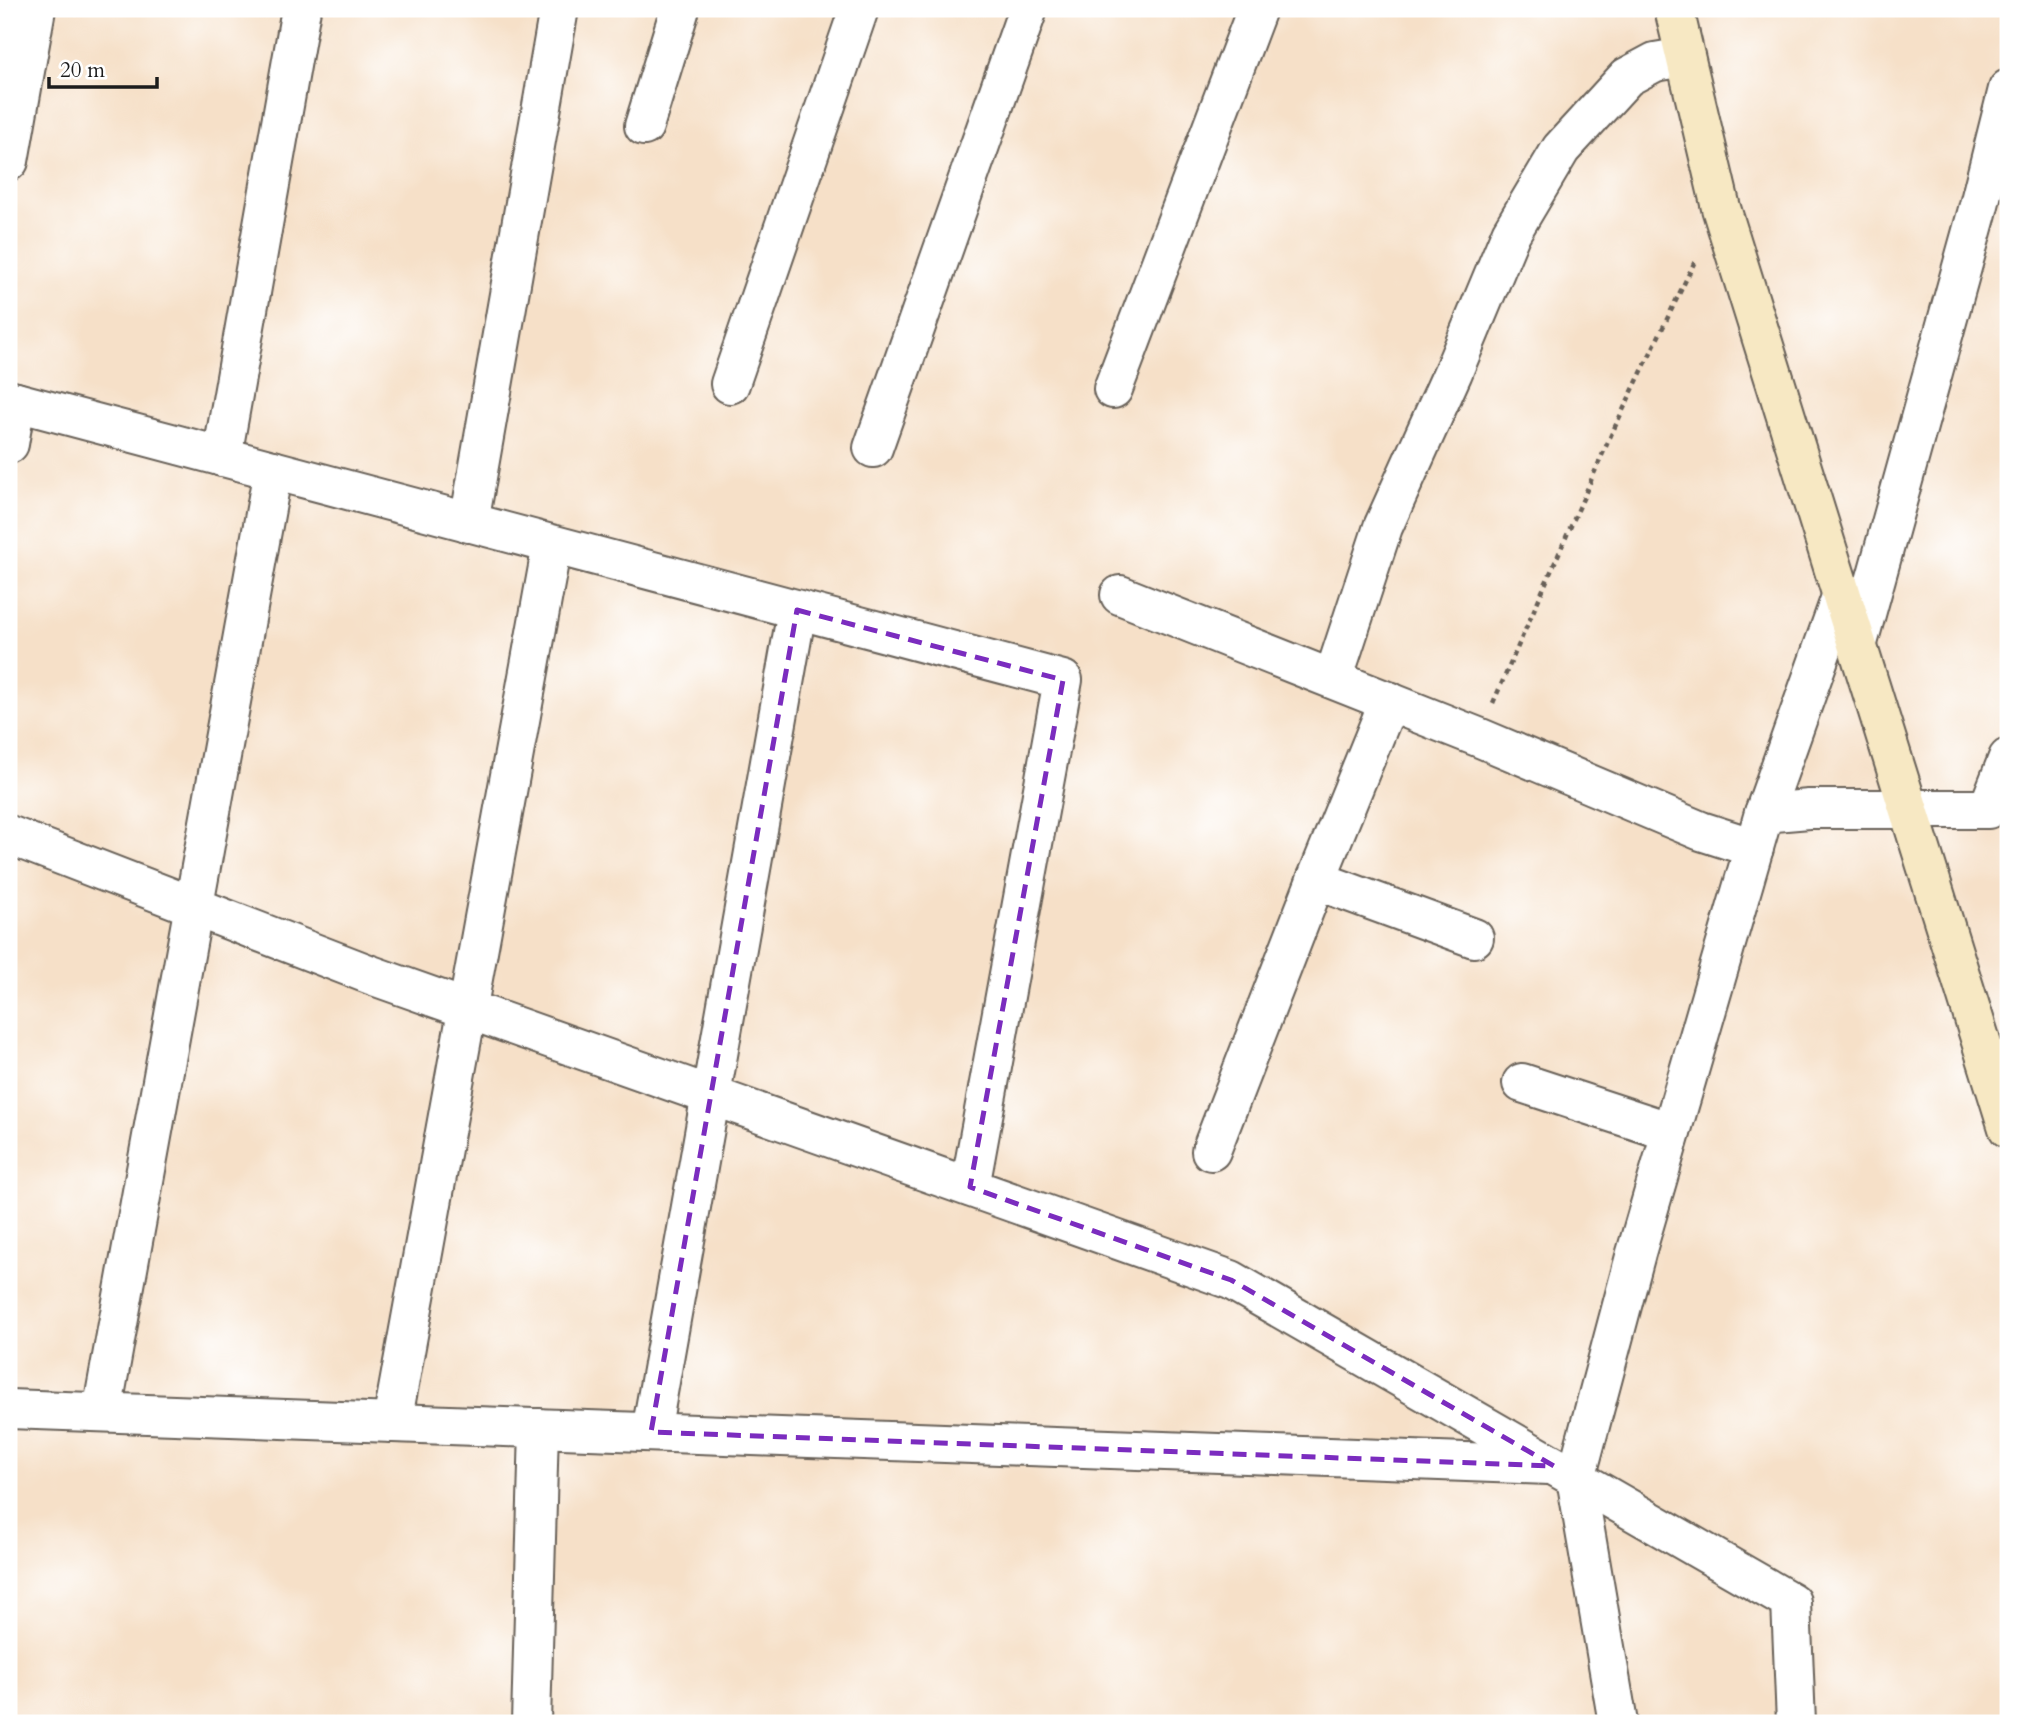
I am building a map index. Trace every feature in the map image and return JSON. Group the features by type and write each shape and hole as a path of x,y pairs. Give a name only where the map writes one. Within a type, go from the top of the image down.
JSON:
{"street":[{"path":"9,161 36,9"},
{"path":"222,457 302,9"},
{"path":"469,523 559,9"},
{"path":"644,126 680,9"},
{"path":"730,384 859,9"},
{"path":"873,448 1028,9"},
{"path":"1113,389 1257,9"},
{"path":"1674,9 1721,208 2008,1128"},
{"path":"1333,679 1383,527 1511,233 1561,149 1627,77 1656,62 1685,57"},
{"path":"1858,643 1977,213 2008,89"},
{"path":"9,444 12,401 1063,680 970,1187"},
{"path":"102,1412 273,470"},
{"path":"393,1423 552,545"},
{"path":"1618,1723 1565,1472 1671,1132 1759,831 1842,594"},
{"path":"1120,595 1478,737 1701,831 1759,831 1809,810 1908,809 1998,814 2008,758"},
{"path":"652,1433 797,610"},
{"path":"1211,1151 1389,701"},
{"path":"9,835 371,975 1231,1280 1791,1602 1796,1723"},
{"path":"1316,880 1474,938"},
{"path":"1522,1083 1671,1132"},
{"path":"9,1409 539,1428 1565,1472"},
{"path":"531,1723 539,1428"}],"path":[{"path":"1478,737 1611,435 1696,258"}],"highlighted area":[{"path":"797,610 1063,680 970,1187 1231,1280 1554,1466 651,1432"}]}
